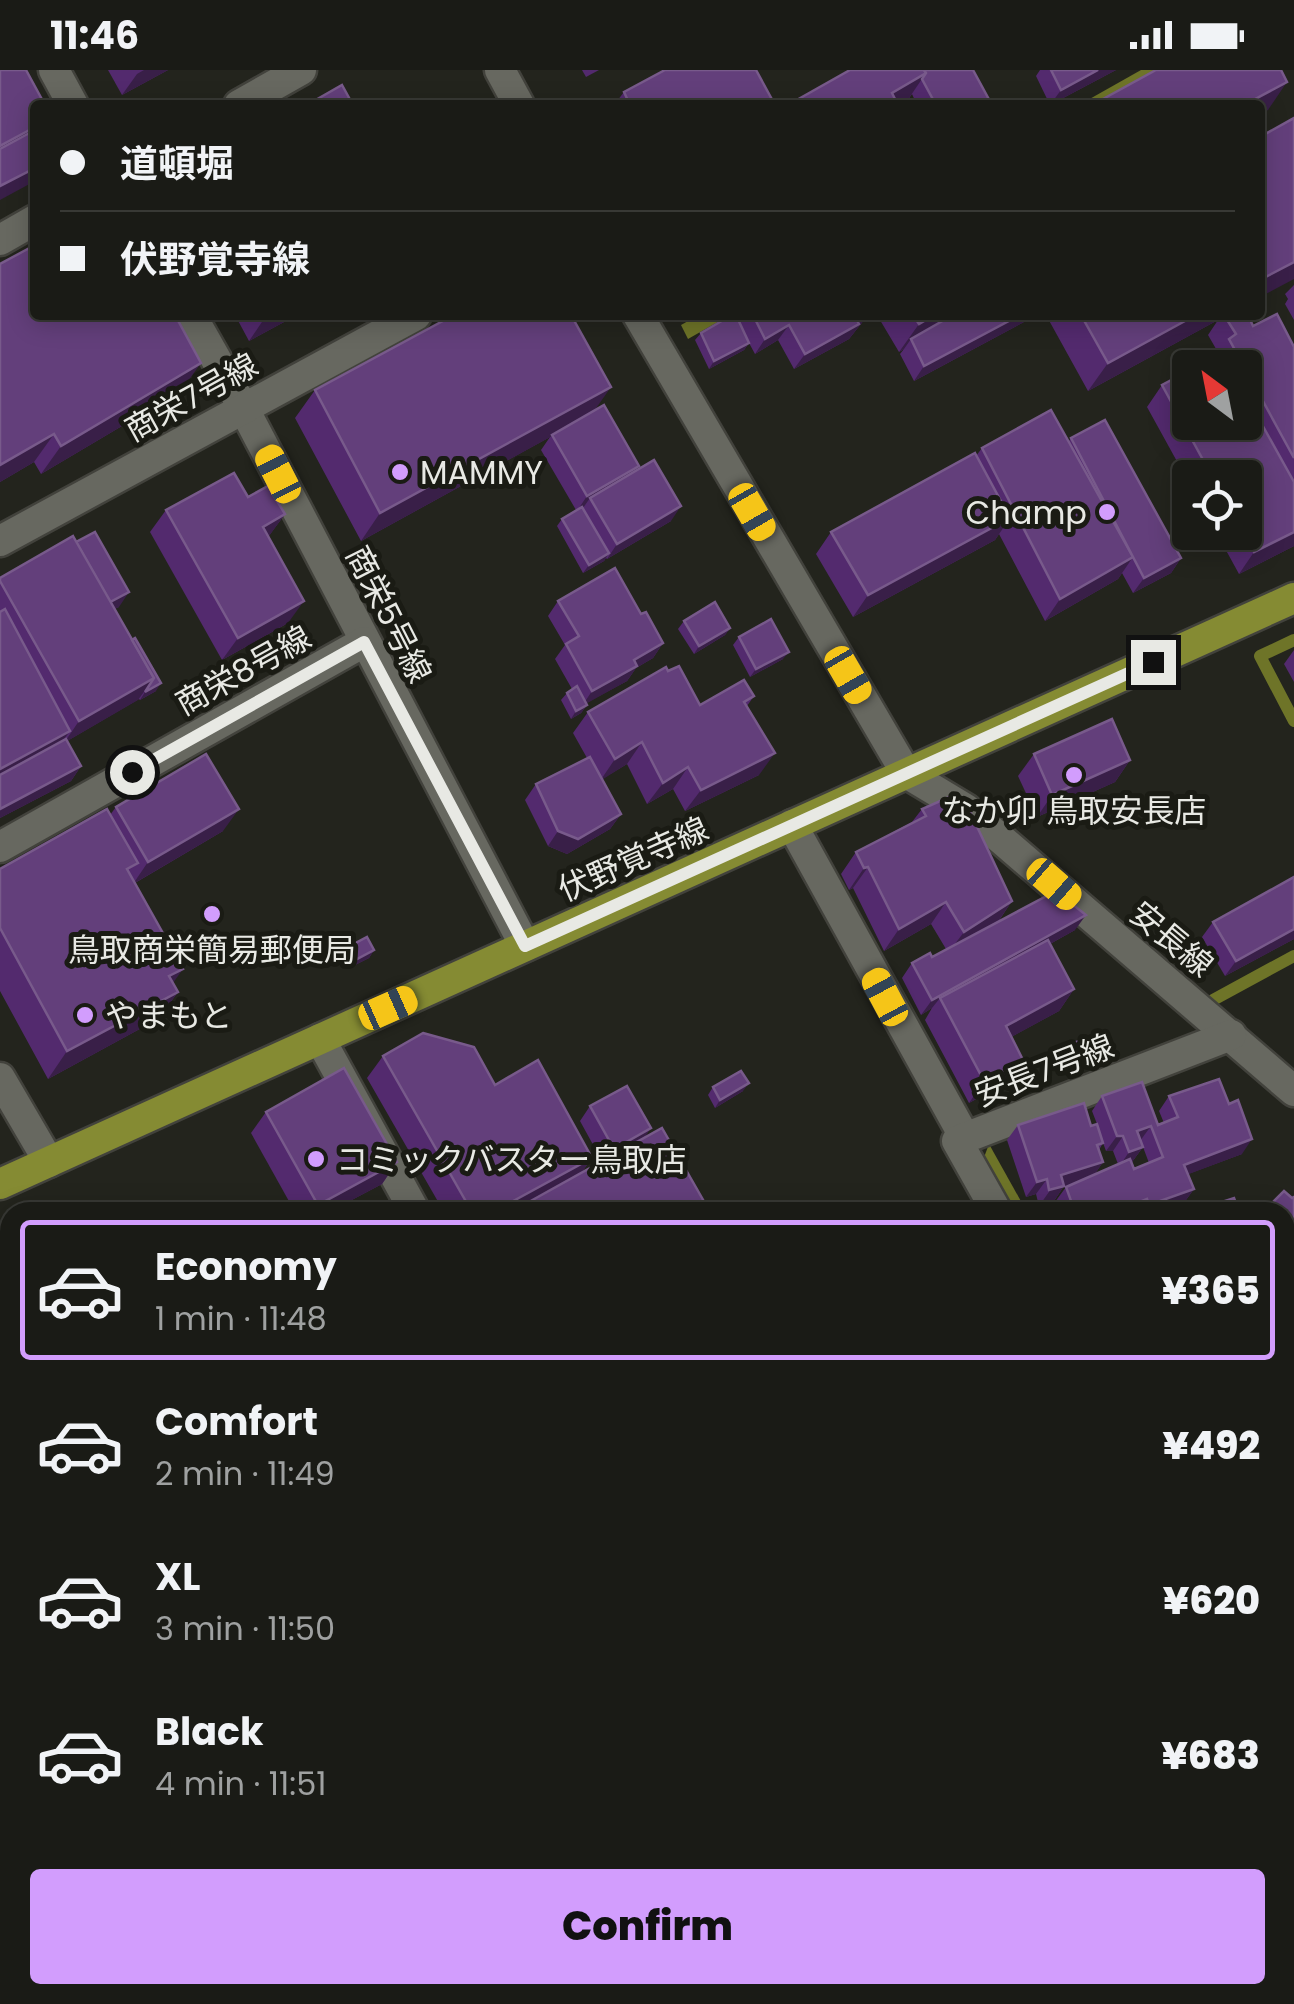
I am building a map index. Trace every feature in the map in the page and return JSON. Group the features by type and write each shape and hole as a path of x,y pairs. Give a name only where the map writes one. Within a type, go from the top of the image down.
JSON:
{"main road":[{"name":"伏野覚寺線","path":"0,1184 1294,598"}],"street":[{"path":"54,70 71,100"},
{"path":"248,100 301,70"},
{"path":"500,70 516,100"},
{"path":"0,240 30,223"},
{"name":"商栄5号線","path":"194,320 525,946"},
{"name":"商栄7号線","path":"0,541 407,320"},
{"path":"641,320 906,773"},
{"name":"商栄8号線","path":"0,846 364,642"},
{"name":"安長線","path":"906,773 966,809 1294,1091"},
{"path":"792,825 964,1138"},
{"name":"安長7号線","path":"991,1202 957,1142 1232,1036"},
{"path":"320,1039 410,1202"},
{"path":"0,1078 49,1162"}],"shaded area":[{"path":"1141,70 1171,70 1117,100 1088,100"},
{"path":"690,320 721,320 688,339 681,325"},
{"path":"989,1144 1021,1202 1006,1202 983,1160"}],"building":[{"path":"0,70 26,70 42,100 30,100 30,130 0,146"},
{"path":"665,70 756,70 772,100 628,100 624,92"},
{"path":"850,70 926,73 892,93 896,100 797,100"},
{"path":"924,70 973,70 989,100 933,100 922,79"},
{"path":"1051,70 1098,70 1061,90"},
{"path":"1156,70 1281,70 1287,82 1253,100 1101,100"},
{"path":"342,85 350,100 316,100"},
{"path":"1294,118 1294,262 1265,277 1265,134"},
{"path":"30,133 30,171 0,186 0,149"},
{"path":"30,248 30,320 178,320 201,363 61,446 54,434 0,465 0,264"},
{"path":"1277,314 1294,347 1294,458 1262,399 1262,350 1235,350 1229,339 1236,334 1227,320 1250,320 1253,326"},
{"path":"445,320 574,320 611,387 380,513 315,390"},
{"path":"723,320 738,320 749,343 714,361 701,333"},
{"path":"756,320 857,320 859,324 805,354 789,325 765,339"},
{"path":"944,320 1011,320 924,366 911,339"},
{"path":"1084,320 1187,320 1108,363"},
{"path":"1172,380 1172,403 1162,385"},
{"path":"604,405 639,466 587,496 552,435"},
{"path":"1051,410 1133,557 1060,599 982,448"},
{"path":"1105,420 1172,542 1172,550 1177,550 1181,558 1144,578 1071,438"},
{"path":"1262,425 1294,482 1294,532 1262,548 1262,460 1203,460 1192,440 1262,440"},
{"path":"975,453 1010,518 868,595 831,532"},
{"path":"654,460 681,506 617,544 590,498"},
{"path":"234,473 248,497 268,486 285,514 263,527 304,601 238,638 166,510"},
{"path":"582,507 609,553 589,565 562,519"},
{"path":"95,532 129,592 110,602 76,542"},
{"path":"73,536 154,678 79,721 0,581"},
{"path":"615,568 663,643 634,660 637,666 592,691 566,644 579,636 558,601"},
{"path":"715,602 730,628 699,646 684,621"},
{"path":"5,609 70,731 0,769 0,612"},
{"path":"771,619 789,652 756,669 739,637"},
{"path":"135,638 161,683 145,692 154,678 132,640"},
{"path":"679,666 700,705 744,680 754,696 744,702 775,753 701,790 688,767 663,783 642,742 615,759 588,712 666,667 668,671"},
{"path":"577,686 587,705 576,711 567,693"},
{"path":"1112,719 1130,760 1052,795 1034,754"},
{"path":"66,739 81,766 0,809 0,775"},
{"path":"206,754 239,809 148,862 116,807"},
{"path":"590,757 621,814 578,839 558,831 536,784"},
{"path":"956,794 965,801 1012,901 964,932 946,902 899,929 868,867 864,868 856,852 926,816 922,809"},
{"path":"107,809 138,863 127,869 183,969 169,976 178,992 67,1051 0,928 0,869"},
{"path":"1294,877 1294,929 1236,961 1213,922"},
{"path":"1056,891 1086,915 932,1000 912,963 930,953 932,957"},
{"path":"367,937 374,950 357,959 350,946"},
{"path":"1048,940 1074,989 1006,1026 1023,1060 984,1081 940,998"},
{"path":"423,1033 474,1047 495,1085 538,1060 592,1158 511,1202 466,1202 383,1056"},
{"path":"1092,1037 1098,1051 1069,1063 1063,1046"},
{"name":"コミックバスター鳥取店","path":"344,1068 397,1162 324,1202 316,1202 266,1112"},
{"path":"741,1071 749,1083 720,1100 713,1087"},
{"path":"1219,1079 1229,1104 1238,1100 1252,1139 1184,1165 1194,1189 1157,1202 1071,1202 1066,1187 1130,1159 1134,1169 1163,1157 1151,1126 1137,1131 1143,1147 1129,1152 1123,1136 1117,1136 1102,1096 1142,1082 1158,1125 1178,1117 1169,1096"},
{"path":"627,1086 651,1128 614,1149 590,1106"},
{"path":"1084,1103 1091,1126 1097,1124 1103,1143 1097,1145 1103,1162 1061,1175 1064,1186 1049,1190 1047,1179 1037,1182 1018,1125"},
{"path":"662,1128 704,1202 529,1202"},
{"path":"1284,1191 1294,1197 1294,1202 1273,1202"}],"waterway":[{"path":"1294,640 1260,656 1294,721"},
{"path":"1213,1000 1294,956"}],"place":[{"name":"MAMMY","path":"400,472"},
{"name":"Champ","path":"1107,512"},
{"name":"なか卯 鳥取安長店","path":"1074,775"},
{"name":"鳥取商栄簡易郵便局","path":"212,914"},
{"name":"やまもと","path":"85,1015"},
{"name":"コミックバスター鳥取店","path":"316,1159"}],"route":[{"path":"132,772 364,642 525,946 1153,662"}]}
